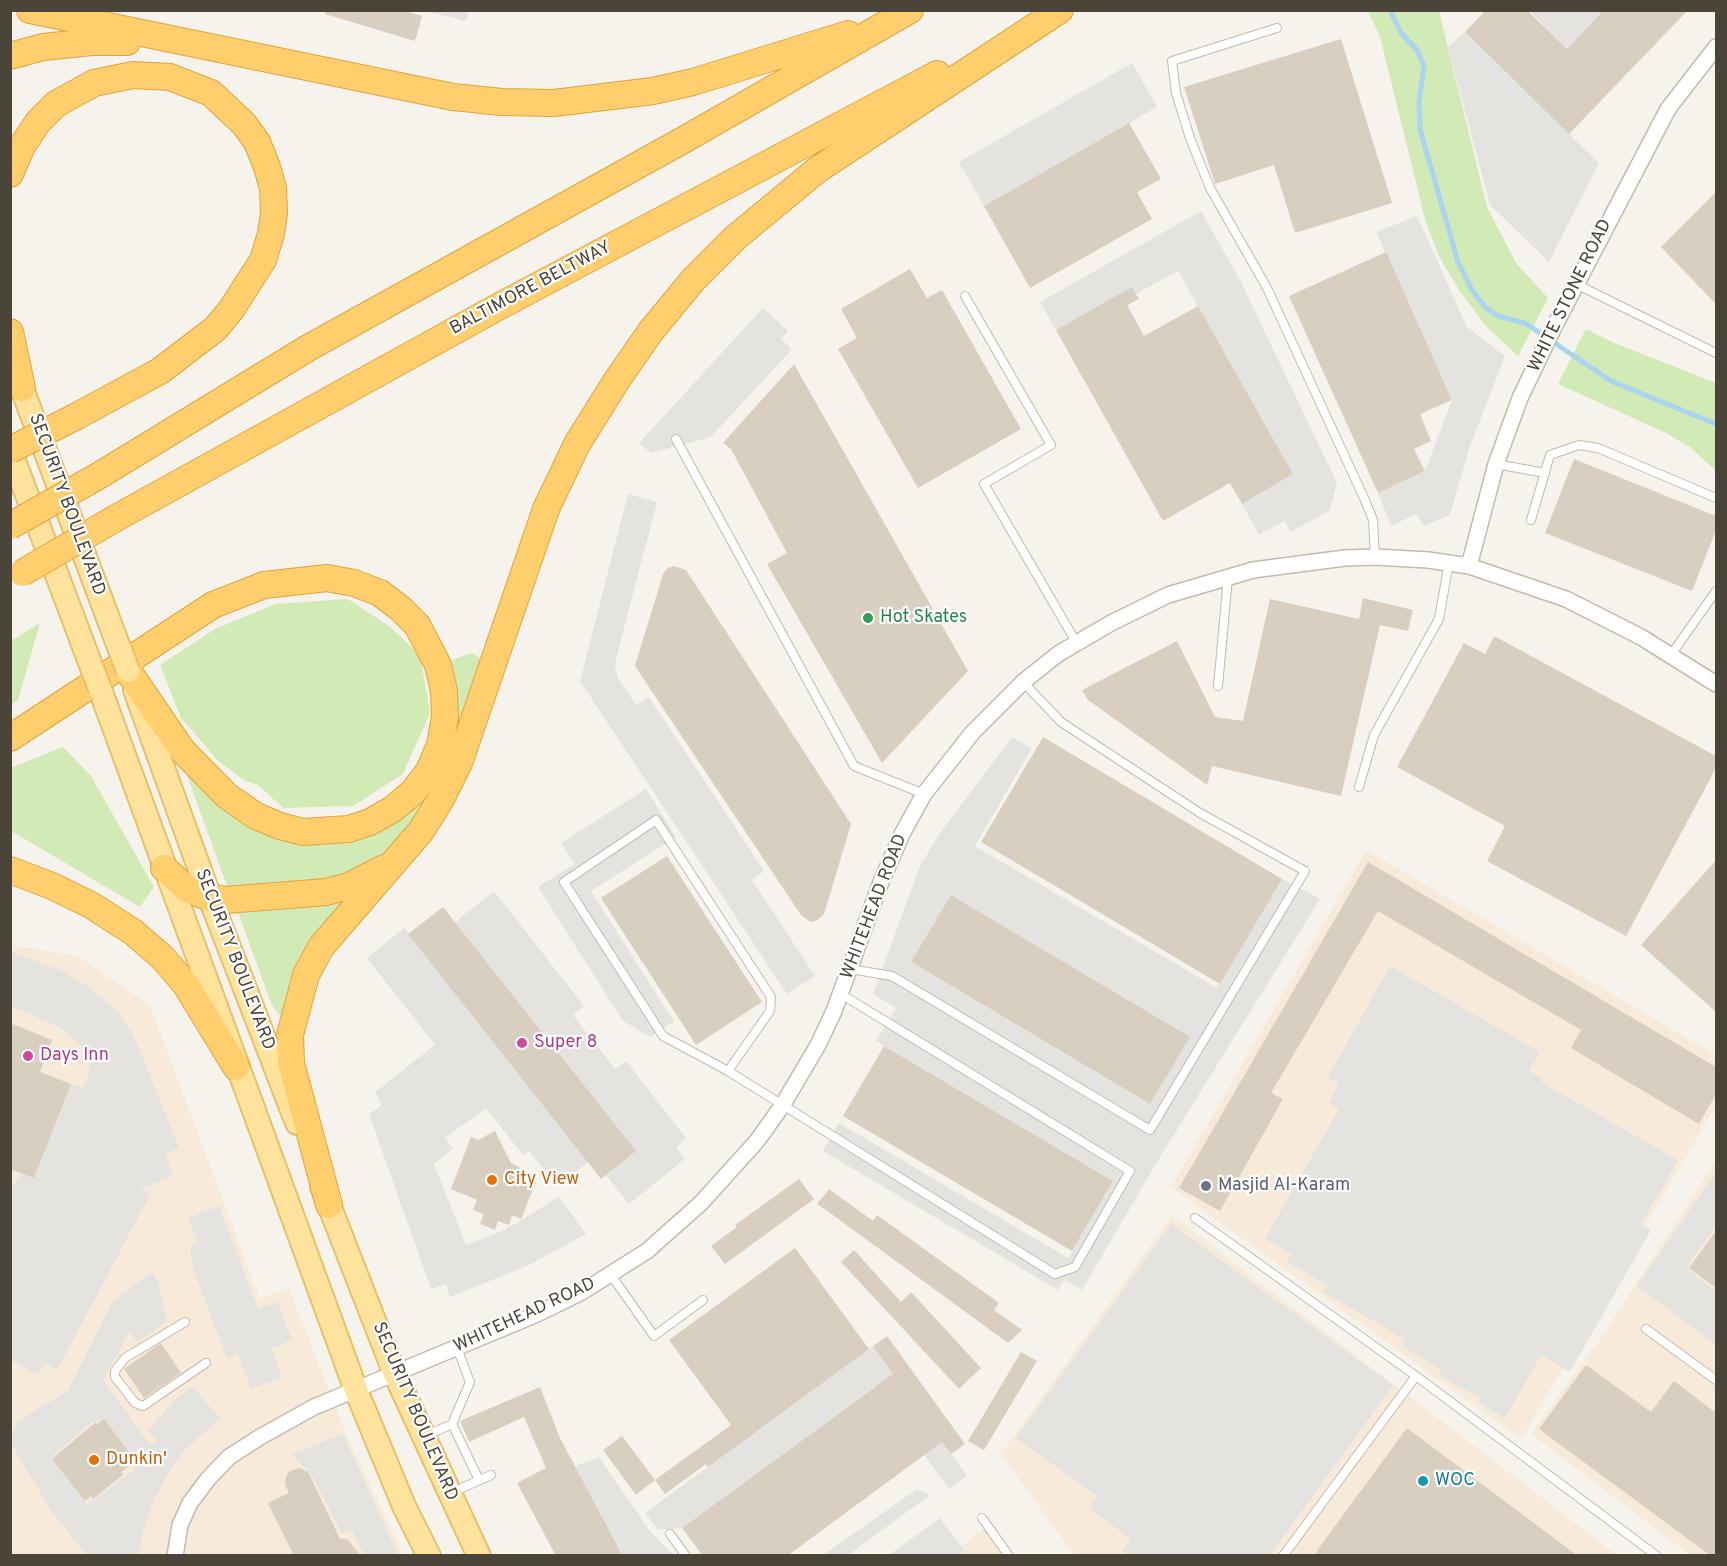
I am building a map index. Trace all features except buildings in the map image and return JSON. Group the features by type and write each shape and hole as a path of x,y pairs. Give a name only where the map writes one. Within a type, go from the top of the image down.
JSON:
{"highway":[{"path":"30,10 453,97 554,103 611,97 673,86 883,24"},
{"path":"10,526 100,475 308,348 687,138 910,10"},
{"path":"329,1205 291,1063 290,1035 296,1004 306,975 321,947 422,831 459,763 546,509 568,462 616,380 651,331 693,280 735,238 817,170 1059,10"},
{"name":"BALTIMORE BELTWAY","path":"16,576 116,518 496,308 1059,10"},
{"path":"10,56 43,47 92,42 178,42"},
{"path":"10,174 22,146 38,122 56,104 94,83 133,75 170,77 211,93 244,124 267,167 273,188 274,213 271,234 263,260 231,310 215,329 160,371 10,450"},
{"path":"10,332 22,388"},
{"path":"10,738 213,605 264,585 327,578 354,583 380,594 417,626 438,665 444,691 445,717 440,745 429,771 413,792 393,809 370,822 349,829 324,833 295,830 256,816 227,796 206,777 182,750 124,661"},
{"path":"164,868 187,889 210,898 226,900 326,892 369,877 397,860"},
{"path":"10,870 52,885 91,904 133,932 163,958 186,985 236,1066"}],"main road":[{"name":"SECURITY BOULEVARD","path":"10,357 210,898 395,1374 479,1556"},
{"name":"SECURITY BOULEVARD","path":"10,450 357,1390 404,1506 429,1556"}],"street":[{"name":"WHITE STONE ROAD","path":"1469,566 1496,464 1520,398 1545,345 1668,109 1716,47"},
{"name":"WHITEHEAD ROAD","path":"175,1556 180,1525 190,1503 208,1479 230,1458 285,1422 537,1314 611,1275 647,1251 701,1203 730,1173 782,1106 818,1045 841,994 881,882 902,834 924,794 973,732 1023,682 1076,642 1168,595 1228,576 1299,562 1375,557 1449,562 1469,566 1566,599 1671,655 1716,684"}],"lane":[{"path":"1277,28 1172,61 1176,93 1190,138 1210,188 1267,288 1364,498 1373,520 1375,557"},
{"path":"1576,284 1716,353"},
{"path":"965,296 1052,445 984,484 1076,642"},
{"path":"676,440 854,766 924,794"},
{"path":"1531,520 1550,454 1579,445 1599,448 1716,498"},
{"path":"1496,464 1545,473"},
{"path":"1359,788 1374,735 1439,619 1449,562"},
{"path":"1218,686 1228,576"},
{"path":"1671,655 1716,591"},
{"path":"850,969 892,976 1150,1130 1305,871 1200,813 1061,722 1023,682"},
{"path":"728,1071 770,1011 771,997 656,820 564,882 663,1035 728,1071 1055,1274 1075,1267 1130,1171 841,994"},
{"path":"1195,1218 1416,1376 1657,1556"},
{"path":"611,1275 654,1336 703,1300"},
{"path":"185,1322 124,1358 115,1371 115,1377 135,1403 143,1406 206,1364"},
{"path":"1646,1329 1716,1380"},
{"path":"423,1437 452,1424 470,1382 457,1348"},
{"path":"1282,1556 1416,1376"},
{"path":"452,1424 479,1480"},
{"path":"449,1494 491,1474"},
{"path":"982,1518 1009,1556"},
{"path":"670,1534 686,1556"}],"shaded area":[{"path":"469,10 466,21 425,11"},
{"path":"1529,10 1604,11 1567,49"},
{"path":"1465,32 1599,163 1549,262 1490,205 1448,47"},
{"path":"1132,63 1157,107 984,206 959,162"},
{"path":"1201,211 1240,280 1337,483 1330,510 1291,532 1284,521 1259,535 1242,504 1293,474 1178,271 1136,294 1132,288 1056,330 1040,302"},
{"path":"1417,216 1467,327 1505,356 1470,446 1450,515 1424,526 1416,514 1391,526 1378,493 1425,471 1452,400 1376,232"},
{"path":"763,308 788,331 781,339 792,349 711,437 651,453 639,443"},
{"path":"628,494 657,502 617,655 615,666 618,678 636,705 649,697 764,871 752,880 815,976 787,994 580,681"},
{"path":"1012,737 1032,748 975,846 1217,988 1282,879 1320,899 1157,1162 1082,1290 1064,1280 1058,1290 823,1151 839,1123 1068,1258 1113,1181 876,1041 896,1008 873,994 920,866 940,833","holes":["951,895 1189,1037 1150,1104 912,963"]},
{"path":"646,789 676,837 591,891 674,1022 650,1037 623,1021 538,887 575,864 561,843"},
{"path":"1366,850 1716,1055 1716,1105 1521,1439 1171,1187"},
{"path":"494,891 584,1006 573,1015 615,1069 626,1061 686,1138 676,1147 685,1159 629,1204 606,1175 635,1151 455,922"},
{"path":"404,928 588,1162 557,1186 529,1151 523,1155 486,1108 445,1138 453,1148 434,1164 466,1245 505,1230 559,1197 586,1234 527,1266 450,1297 446,1284 431,1289 369,1114 382,1105 375,1092 435,1045 367,958"},
{"path":"10,945 77,956 150,1005 260,1299 289,1288 347,1437 404,1555 11,1555"},
{"path":"11,952 60,970 86,985 117,1011 134,1036 179,1148 166,1154 173,1176 139,1189 150,1195 57,1370 45,1363 38,1375 11,1360 10,1188 23,1174 34,1178 71,1084 83,1088 89,1075 89,1062 84,1049 60,1027 11,1006"},
{"path":"1390,966 1540,1052 1529,1071 1543,1079 1541,1082 1678,1160 1641,1224 1651,1230 1570,1372 1541,1355 1505,1418 1478,1402 1480,1398 1438,1374 1441,1369 1402,1346 1405,1339 1323,1292 1327,1285 1287,1262 1291,1254 1265,1239 1339,1109 1329,1103 1339,1084 1328,1077"},
{"path":"1716,1160 1716,1555 1690,1555 1535,1437 1532,1432 1599,1341"},
{"path":"1716,1172 1716,1226 1686,1268 1716,1291 1716,1345 1637,1286"},
{"path":"219,1206 258,1309 277,1302 292,1340 271,1348 282,1377 251,1389 238,1354 227,1358 192,1266 190,1246 198,1242 188,1218"},
{"path":"1172,1215 1617,1555 1074,1555 1001,1454"},
{"path":"1171,1224 1393,1385 1270,1555 1128,1555 1122,1551 1131,1539 1089,1508 1097,1496 1016,1438"},
{"path":"152,1272 158,1282 167,1321 138,1342 129,1332 103,1380 149,1444 155,1444 157,1440 147,1431 175,1400 192,1386 220,1418 185,1450 170,1470 154,1499 143,1531 139,1555 86,1555 51,1510 11,1444 11,1437 18,1421 68,1391 112,1302","holes":["93,1421 106,1422 137,1461 134,1470 88,1504 51,1457"]},
{"path":"873,1346 967,1476 949,1489 875,1387 682,1528 658,1530 645,1513"},
{"path":"343,1434 398,1555 364,1555 352,1530 342,1534 313,1477 292,1454"},
{"path":"599,1457 649,1530 673,1555 623,1555 575,1466"},
{"path":"917,1489 930,1495 848,1555 823,1555"},
{"path":"940,1518 964,1550 957,1555 889,1555"},
{"path":"985,1528 1006,1556 949,1556"}],"green space":[{"path":"1368,11 1439,11 1487,207 1516,263 1548,298 1518,356 1485,325 1459,290 1440,258 1426,223 1380,37"},
{"path":"1586,329 1614,343 1716,383 1716,471 1690,447 1664,432 1558,384"},
{"path":"348,599 389,626 420,655 430,713 403,774 353,806 283,808 258,785 244,780 218,761 181,718 160,665 215,629 276,604"},
{"path":"40,623 18,700 11,705 11,641"},
{"path":"472,653 484,661 446,771 407,833 378,860 355,872 311,884 227,886 183,764 266,832 377,829 454,732 457,696 452,660"},
{"path":"63,747 91,776 154,887 140,907 11,831 11,768"},
{"path":"354,892 285,1018 278,1014 271,1003 236,907"}],"waterway":[{"path":"1390,10 1401,33 1417,50 1424,66 1419,102 1420,129 1458,262 1472,290 1485,307 1498,316 1525,323 1611,381 1716,424"}],"place":[{"name":"Hot Skates","path":"868,618"},
{"name":"Super 8","path":"522,1043"},
{"name":"Days Inn","path":"28,1056"},
{"name":"City View","path":"492,1180"},
{"name":"Masjid Al-Karam","path":"1206,1186"},
{"name":"Dunkin'","path":"94,1460"},
{"name":"WOC","path":"1423,1481"}]}
